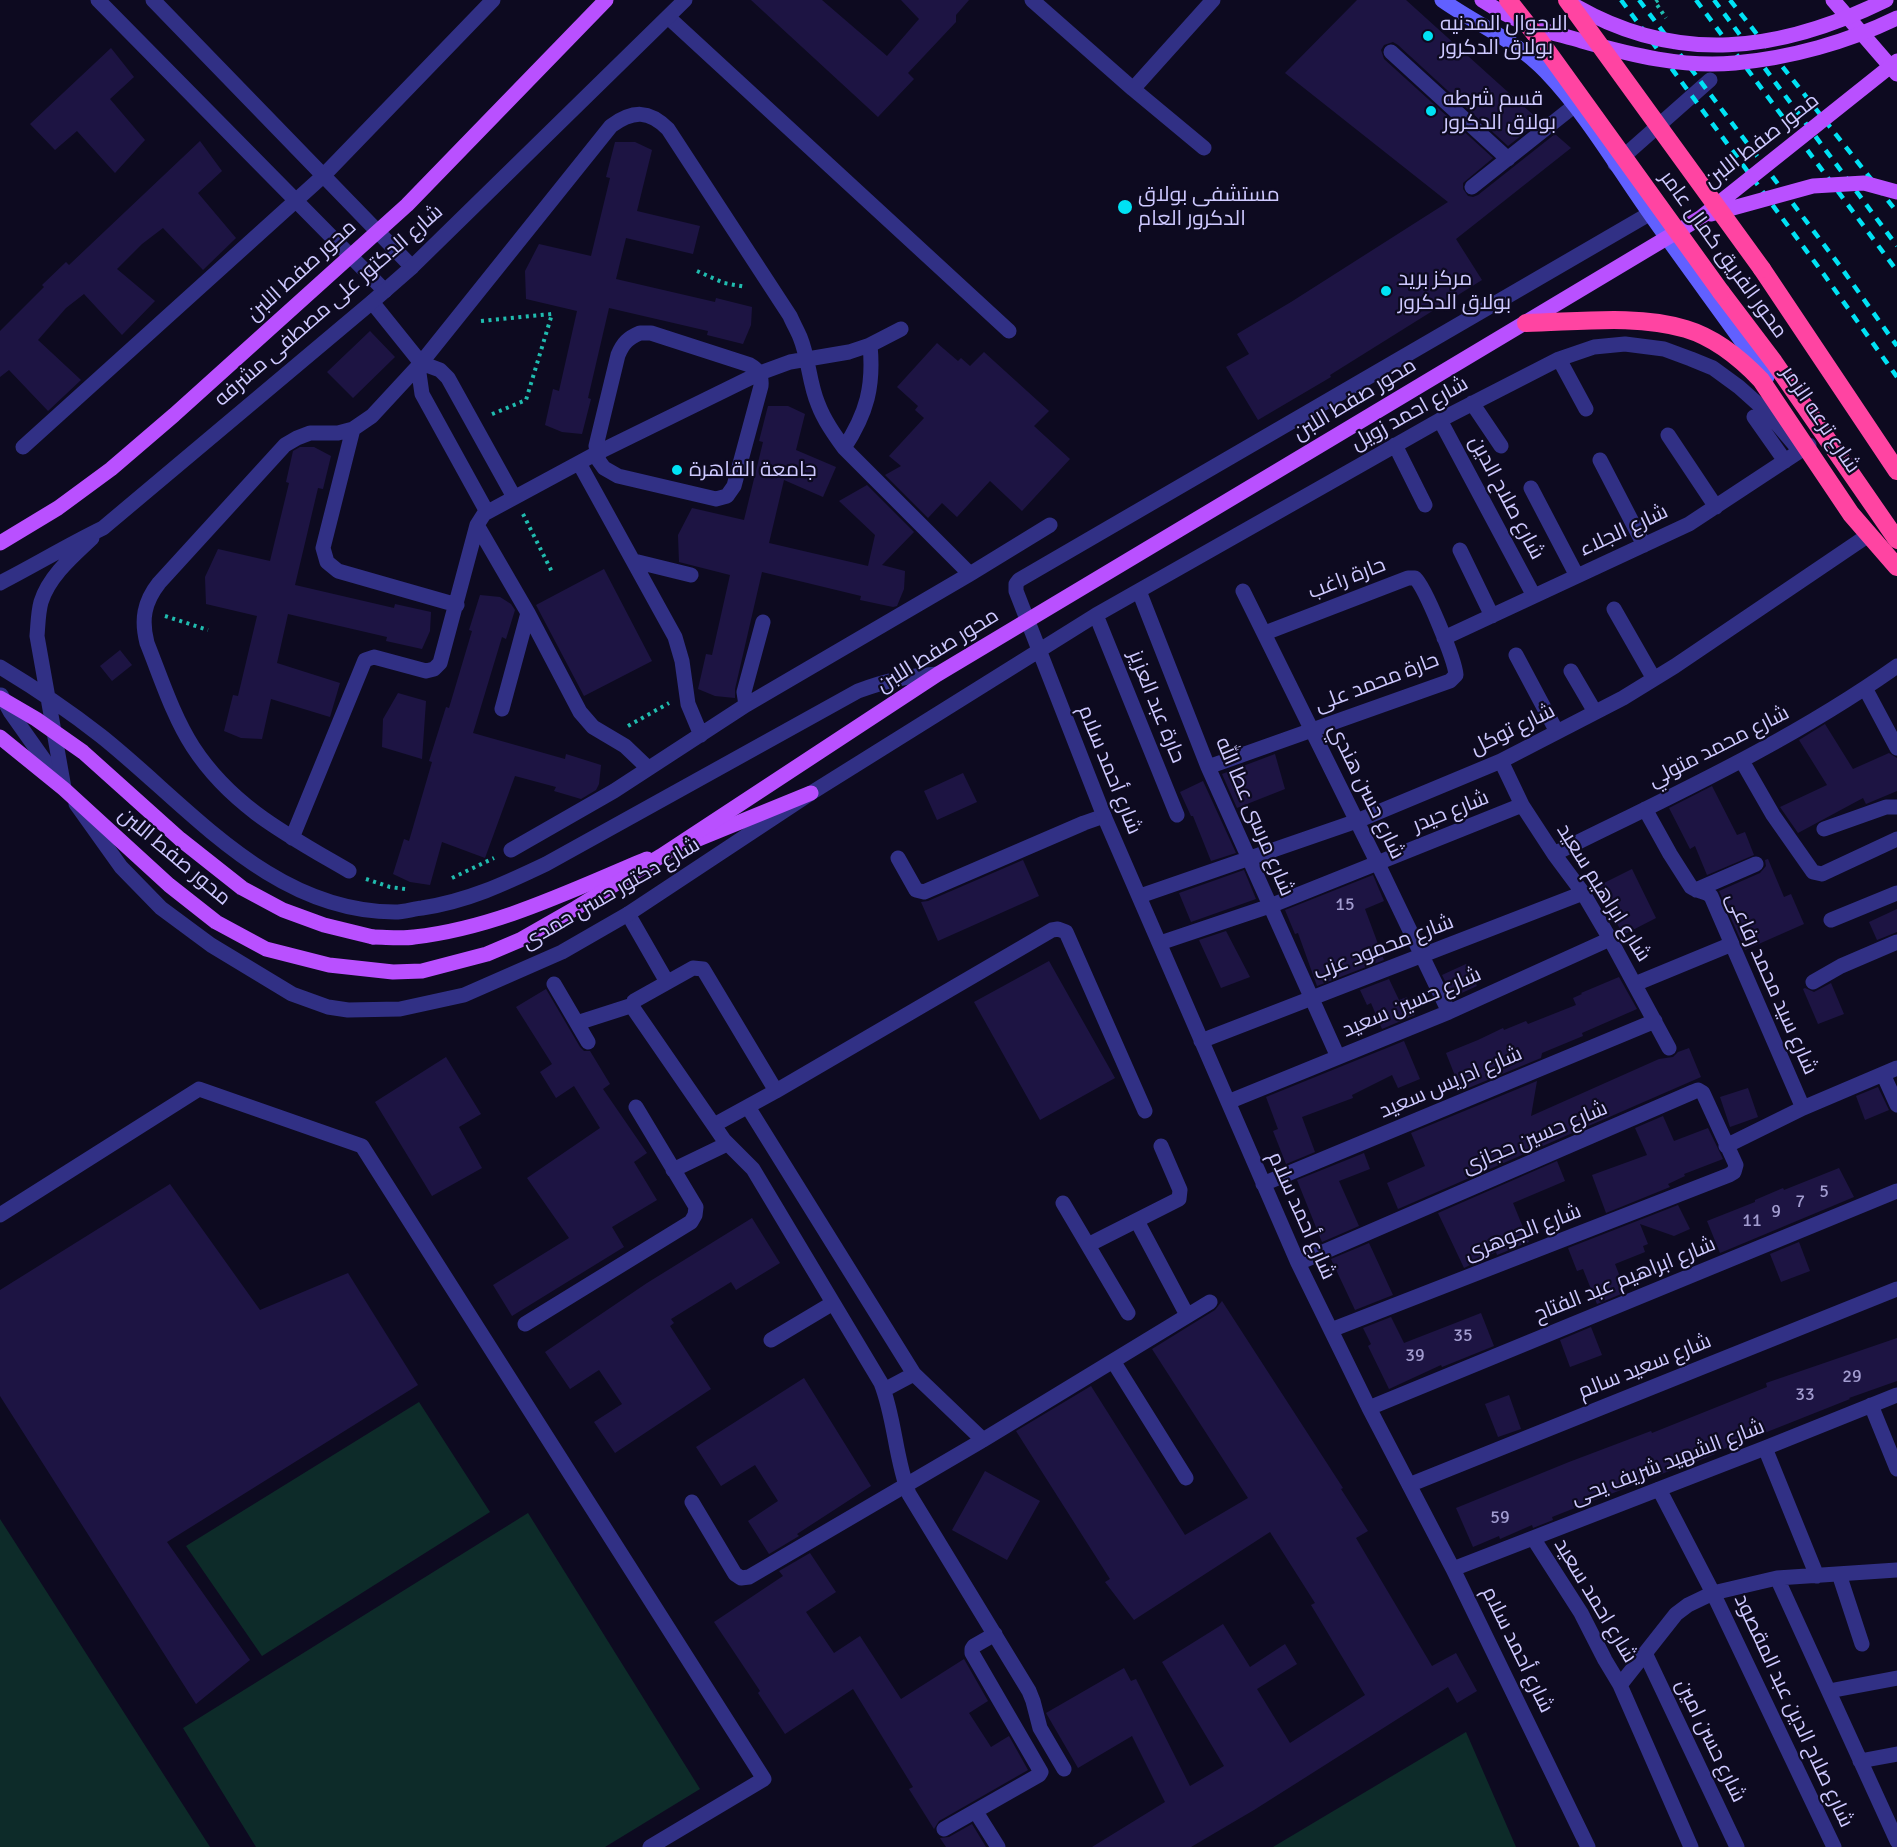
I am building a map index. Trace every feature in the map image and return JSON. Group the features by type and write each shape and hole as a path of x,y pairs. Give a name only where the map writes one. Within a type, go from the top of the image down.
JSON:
{"highway":[{"name":"محور الفريق كمال عامر","path":"1508,0 1774,362 1897,540"},
{"name":"محور الفريق كمال عامر","path":"1567,0 1762,268 1897,471"},
{"path":"1526,322 1612,321 1664,324 1687,329 1730,351 1761,380 1851,514 1897,567"}],"main road":[{"name":"محور صفط اللبن","path":"0,543 58,508 111,469 174,415 407,205 606,0"},
{"name":"شارع ترعه الزمر","path":"1442,0 1530,57 1547,73 1574,106 1596,135 1806,447 1870,534 1897,576"},
{"path":"1482,0 1542,30 1626,53 1694,63 1735,63 1784,55 1842,40 1897,17 1885,0 1836,23 1809,31 1759,42 1715,45 1674,42 1639,34 1594,17 1567,0"},
{"path":"1833,0 1890,73"},
{"name":"محور صفط اللبن","path":"0,737 64,789 169,885 216,922 266,949 329,965 393,972 422,971 488,954 520,940 576,908 938,674 1700,218 1890,73 1897,61"},
{"path":"1700,218 1813,186 1864,183 1897,192"},
{"path":"0,698 36,719 83,752 180,839 242,888 283,910 324,926 373,937 411,938 449,932 488,922 811,793"}],"street":[{"path":"98,0 385,291"},
{"path":"153,0 412,267"},
{"path":"22,447 323,176 492,0"},
{"name":"شارع الدكتور على مصطفى مشرفه","path":"0,583 67,545 103,528 385,291 685,0"},
{"path":"1032,0 1204,148"},
{"path":"1133,89 1213,0"},
{"path":"668,17 1009,331"},
{"path":"1391,52 1508,159"},
{"path":"1615,164 1710,80"},
{"path":"1472,187 1574,106"},
{"path":"349,871 263,820 236,799 212,774 192,746 176,716 147,643 144,632 144,609 159,583 285,445 310,433 338,433 353,429 372,416 421,363 611,126 621,118 634,114 647,115 659,120 668,129 790,316 800,337 818,406 830,428 844,448 970,574"},
{"name":"شارع أحمد سلام","path":"1588,1847 1453,1569 1369,1408 1298,1263 1104,816 1016,591 1016,584 1019,580 1649,214"},
{"path":"372,302 421,363 440,370 448,378 514,497"},
{"path":"292,838 365,660 374,657 426,671 434,669 440,663 481,517 597,453 774,367 849,352 870,345 901,329"},
{"path":"640,333 651,333 750,365 760,374 761,387 734,486 727,496 716,499 618,476 604,468 596,446 618,355 622,345 630,337 640,333"},
{"name":"شارع احمد زويل","path":"1039,650 1096,615 1440,420 1558,359 1594,347 1625,344 1664,349 1713,368 1739,387 1806,447"},
{"path":"844,448 865,409 872,366 870,345"},
{"path":"1558,359 1586,410"},
{"path":"421,363 419,373 422,394 487,512"},
{"path":"1472,403 1501,446"},
{"path":"1754,417 1785,461"},
{"name":"شارع صلاح الدين","path":"1440,420 1534,596"},
{"path":"353,429 323,548 327,562 338,571 456,605"},
{"path":"1668,435 1716,507"},
{"path":"1395,445 1425,506"},
{"name":"شارع الجلاء","path":"1444,638 1689,524 1806,447"},
{"path":"1600,459 1644,545"},
{"path":"579,463 675,637 682,661 685,694 701,735"},
{"path":"1531,488 1576,576"},
{"path":"477,525 528,613 579,712 592,727 625,746 648,768"},
{"path":"511,850 614,790 746,705 1050,525"},
{"path":"64,788 37,636 42,601 51,581 103,528"},
{"name":"شارع توكل","path":"1140,896 1357,821 1501,761 1654,679 1870,534"},
{"path":"1460,550 1492,616"},
{"path":"633,561 691,575"},
{"name":"حارة راغب","path":"1265,633 1408,578 1415,578 1419,582 1444,638"},
{"name":"شارع مرسى عطا الله","path":"1139,591 1208,767 1338,1057"},
{"name":"شارع حسن هندي","path":"1244,591 1449,1012"},
{"path":"1614,609 1654,679"},
{"path":"502,709 528,613"},
{"name":"حارة عبد العزيز","path":"1096,615 1177,815"},
{"path":"746,705 744,692 763,622"},
{"name":"حارة محمد على","path":"1208,767 1454,679 1456,671 1444,638"},
{"name":"شارع دكتور حسن حمدى","path":"0,693 11,713 121,867 161,908 211,945 292,994 328,1007 348,1010 400,1009 464,995 562,952 628,914 811,793 1039,650"},
{"path":"1516,655 1557,732"},
{"name":"شارع محمد متولي","path":"1554,855 1742,761 1816,720 1897,666"},
{"path":"0,667 49,698 102,737 231,849 272,875 315,896 354,908 396,912 445,904 493,889 546,864 858,692 886,680 938,674"},
{"path":"1571,671 1595,712"},
{"path":"1865,688 1897,748"},
{"name":"شارع ابراهيم سعيد","path":"1501,761 1522,805 1554,855 1583,893 1610,939 1669,1048"},
{"path":"1742,761 1773,815 1813,872 1822,874 1897,839"},
{"name":"شارع حيدر","path":"1160,943 1270,906 1522,805"},
{"path":"1824,829 1886,807 1896,811"},
{"name":"شارع سيد محمد رفاعى","path":"1646,809 1670,854 1694,889 1707,892 1712,896 1803,1108"},
{"path":"898,858 916,890 924,892 1104,816"},
{"path":"1694,889 1756,864"},
{"path":"1832,920 1897,892"},
{"name":"شارع محمود عزب","path":"1201,1041 1583,893"},
{"path":"628,914 667,982"},
{"path":"714,1125 1052,930 1058,929 1066,932 1145,1111"},
{"name":"شارع حسين سعيد","path":"1228,1102 1449,1012 1610,939"},
{"path":"1813,982 1841,966 1897,942"},
{"path":"1635,984 1732,944"},
{"path":"577,1023 633,1005 636,999 693,968 703,969 776,1091"},
{"path":"554,984 588,1042"},
{"path":"633,1005 727,1144 753,1170 884,1390 900,1470 913,1500 1031,1695 1040,1728 1064,1769"},
{"name":"شارع ادريس سعيد","path":"1263,1184 1655,1022"},
{"path":"1726,1146 1803,1108 1890,1071 1897,1105"},
{"path":"0,1215 199,1089 362,1146 764,1779 650,1847"},
{"name":"شارع حسين حجازى","path":"1298,1263 1698,1090 1703,1093 1736,1165 1734,1172 1729,1175"},
{"path":"525,1324 691,1222 695,1215 696,1207 636,1107"},
{"path":"748,1107 914,1374 983,1440"},
{"path":"673,1170 727,1144"},
{"path":"1088,1245 1176,1202 1181,1194 1179,1186 1161,1146"},
{"name":"شارع الجوهرى","path":"1331,1330 1729,1175"},
{"name":"شارع ابراهيم عبد الفتاح","path":"1369,1408 1897,1191"},
{"path":"1063,1203 1128,1313"},
{"path":"1137,1221 1187,1315"},
{"name":"شارع سعيد سالم","path":"1409,1485 1897,1289"},
{"path":"692,1502 735,1574 745,1578 749,1577 983,1440 1210,1302"},
{"path":"771,1340 833,1303"},
{"path":"1113,1361 1186,1478"},
{"path":"884,1390 914,1374"},
{"name":"شارع الشهيد شريف يحى","path":"1453,1569 1897,1395"},
{"path":"1871,1405 1897,1469"},
{"path":"1765,1448 1817,1576"},
{"name":"شارع صلاح الدين عبد المقصود","path":"1659,1489 1713,1593 1834,1847"},
{"name":"شارع احمد سعيد","path":"1533,1538 1581,1613 1620,1685 1691,1847"},
{"path":"1620,1685 1676,1614 1688,1605 1713,1593 1777,1578 1897,1570"},
{"path":"1839,1574 1862,1644"},
{"path":"1777,1578 1897,1841"},
{"path":"945,1829 1041,1772 972,1653 974,1646 995,1634"},
{"name":"شارع حسن امين","path":"1645,1653 1737,1847"},
{"path":"1828,1691 1897,1678"},
{"path":"1860,1761 1897,1754"},
{"path":"976,1812 998,1847"}],"path":[{"path":"697,271 735,286 757,286 767,282"},
{"path":"451,324 552,314 526,400 473,422"},
{"path":"514,497 552,572"},
{"path":"144,609 208,630"},
{"path":"609,736 685,694"},
{"path":"446,881 511,850"},
{"path":"349,871 371,882 409,889"}],"green space":[{"path":"419,1402 490,1512 262,1656 186,1546"},
{"path":"528,1513 700,1789 605,1847 256,1847 183,1728"},
{"path":"0,1519 210,1847 0,1847"},
{"path":"1466,1732 1516,1847 1273,1847"}],"building":[{"path":"751,0 822,0 887,56 919,19 901,0 969,0 956,15 956,22 908,73 914,79 878,117"},
{"path":"1357,0 1406,0 1540,121 1508,146 1398,45 1393,42 1384,45 1381,50 1384,59 1493,158 1463,183 1463,189 1468,196 1478,195 1555,134 1571,148 1456,239 1482,280 1330,375 1331,377 1258,420 1226,367 1249,354 1237,334 1448,202 1285,73"},
{"path":"111,48 134,77 110,99 145,140 115,173 77,131 55,150 30,124"},
{"path":"200,141 222,171 198,193 236,238 203,270 163,228 142,244 117,269 155,301 122,335 84,294 66,308 38,340 81,380 48,411 9,370 0,377 0,331 66,262 69,265"},
{"path":"615,142 635,142 652,150 637,211 700,226 693,254 626,238 616,279 715,302 716,298 752,307 751,325 743,344 707,335 708,331 609,308 582,434 562,432 545,425 553,389 559,391 577,311 526,299 525,271 539,244 591,256 610,178 606,177"},
{"path":"370,331 395,357 353,398 327,372"},
{"path":"937,343 958,361 961,358 970,366 984,352 1049,411 1034,426 1070,459 1022,511 990,481 957,517 942,503 928,518 885,475 901,466 889,456 924,418 915,410 918,406 897,387"},
{"path":"768,406 788,406 805,414 796,450 836,467 823,497 784,480 769,543 868,566 875,535 839,501 867,485 914,532 882,565 905,571 904,589 897,606 893,607 860,600 861,596 762,572 735,689 735,698 715,696 698,689 706,654 712,655 730,575 679,562 678,535 692,508 744,520 763,442 759,441"},
{"path":"300,447 314,447 331,456 323,489 318,488 295,585 394,608 395,604 431,612 430,631 422,649 386,641 387,637 288,614 277,663 340,683 330,717 271,699 262,739 241,738 224,731 233,695 238,696 257,616 206,604 205,577 218,549 270,561 289,483 286,482 293,451"},
{"path":"604,569 652,661 584,696 536,605"},
{"path":"480,595 500,597 511,604 515,610 506,639 502,637 473,733 565,759 566,754 601,765 599,784 596,790 581,799 554,791 556,787 515,776 485,858 442,842 430,885 410,882 393,874 404,839 409,841 432,762 429,761 446,707 449,708 472,631 469,630"},
{"path":"120,650 132,665 112,681 100,666"},
{"path":"398,693 426,701 422,759 382,747 383,719"},
{"path":"1825,724 1853,769 1889,753 1897,758 1897,791 1866,804 1863,798 1798,833 1780,807 1827,785 1799,740"},
{"path":"1275,754 1285,789 1237,808 1222,774"},
{"path":"963,773 977,802 937,820 924,791"},
{"path":"1203,781 1236,853 1211,861 1193,816 1180,792"},
{"path":"1712,786 1737,835 1745,832 1754,855 1707,875 1695,846 1690,849 1669,808"},
{"path":"1768,859 1784,897 1791,894 1804,924 1745,950 1719,891 1760,873 1766,866 1765,860"},
{"path":"1023,860 1039,896 938,941 921,902"},
{"path":"1632,869 1656,918 1623,935 1598,886"},
{"path":"1244,870 1256,899 1191,922 1179,893"},
{"path":"1373,875 1384,901 1365,909 1384,960 1317,986 1298,933 1295,934 1285,910"},
{"path":"1897,909 1897,932 1877,940 1869,922"},
{"path":"1226,931 1250,977 1221,988 1199,940"},
{"path":"1049,961 1115,1078 1040,1120 974,1002"},
{"path":"1466,964 1477,986 1453,997 1442,975"},
{"path":"1619,977 1637,1009 1582,1033 1583,1036 1542,1053 1541,1058 1461,1091 1446,1053 1503,1028 1504,1030 1526,1021 1528,1024 1576,1005 1573,998"},
{"path":"1389,979 1399,1000 1407,997 1415,1015 1382,1029 1371,1003 1367,1005 1360,990"},
{"path":"1831,983 1844,1014 1818,1024 1803,989 1814,992"},
{"path":"546,989 580,1047 584,1051 590,1051 610,1084 603,1089 647,1153 634,1162 657,1200 612,1227 624,1247 512,1316 493,1285 569,1238 527,1178 600,1128 574,1086 556,1098 540,1072 552,1064 516,1007"},
{"path":"1404,1041 1420,1079 1398,1088 1392,1075 1352,1095 1353,1098 1302,1117 1315,1152 1286,1164 1273,1131 1278,1129 1266,1097"},
{"path":"1689,1048 1701,1077 1398,1209 1387,1183 1425,1166 1411,1133 1537,1081 1531,1116 1659,1059 1673,1057 1678,1052"},
{"path":"446,1057 481,1114 459,1127 482,1168 432,1196 375,1102"},
{"path":"1878,1087 1889,1110 1865,1120 1856,1096"},
{"path":"1748,1088 1758,1117 1730,1127 1720,1097"},
{"path":"1663,1116 1674,1141 1708,1128 1723,1159 1684,1174 1685,1176 1668,1184 1670,1187 1606,1213 1592,1175 1647,1155 1635,1128"},
{"path":"1364,1153 1370,1169 1339,1181 1359,1226 1322,1242 1297,1180"},
{"path":"1557,1161 1565,1181 1513,1203 1529,1242 1497,1255 1496,1252 1464,1268 1438,1213"},
{"path":"1839,1168 1854,1197 1720,1253 1707,1221 1783,1188 1784,1190"},
{"path":"170,1184 260,1310 348,1273 418,1385 167,1542 250,1660 196,1704 0,1396 0,1290"},
{"path":"1678,1205 1690,1229 1674,1236 1640,1224 1648,1244 1643,1246 1645,1252 1615,1264 1626,1292 1597,1304 1583,1269 1577,1271 1568,1248"},
{"path":"752,1218 780,1263 736,1290 731,1282 671,1319 674,1323 670,1326 711,1389 615,1453 594,1422 622,1404 599,1370 570,1389 545,1352 647,1283"},
{"path":"1799,1242 1810,1271 1781,1282 1770,1254"},
{"path":"1369,1243 1393,1295 1355,1310 1331,1259"},
{"path":"1222,1301 1343,1488 1341,1489 1368,1531 1356,1538 1432,1666 1456,1653 1477,1691 1457,1703 1448,1687 1254,1810 1191,1847 1092,1847 1165,1802 1132,1736 1078,1768 1046,1713 1124,1668 1131,1681 1136,1679 1190,1786 1224,1766 1162,1662 1223,1624 1250,1667 1285,1644 1297,1664 1257,1689 1290,1743 1365,1695 1311,1605 1315,1603 1270,1532 1134,1620 1105,1582 1110,1579 1016,1431 1091,1386 1185,1535 1248,1498 1152,1349 1215,1310"},
{"path":"1481,1313 1494,1346 1442,1367 1441,1365 1389,1389 1368,1346 1371,1344 1363,1328 1391,1317 1404,1343"},
{"path":"1591,1327 1602,1355 1570,1367 1560,1340"},
{"path":"1897,1338 1897,1381 1552,1517 1553,1520 1533,1528 1532,1525 1500,1539 1499,1536 1473,1547 1456,1508 1569,1462 1651,1431 1652,1433 1767,1387 1766,1383"},
{"path":"804,1378 871,1486 769,1554 748,1521 778,1501 755,1465 721,1486 696,1447"},
{"path":"1509,1395 1521,1429 1498,1437 1485,1404"},
{"path":"985,1471 1040,1501 1007,1560 952,1530"},
{"path":"810,1553 836,1592 806,1612 834,1653 860,1636 901,1699 964,1659 988,1701 969,1713 991,1747 1009,1736 1028,1770 939,1821 934,1829 909,1789 913,1787 853,1689 785,1734 758,1693 760,1691 714,1622 783,1576 779,1571"},
{"path":"972,1824 986,1847 946,1847 940,1838 949,1837"}],"railway":[{"path":"1621,0 1897,377"},
{"path":"1639,0 1840,266 1897,346"},
{"path":"1696,0 1897,271"},
{"path":"1714,0 1897,246"},
{"path":"1730,0 1897,212"}],"place":[{"name":"الاحوال المدنيه بولاق الدكرور","path":"1428,36"},
{"name":"قسم شرطه بولاق الدكرور","path":"1431,111"},
{"name":"مستشفى بولاق الدكرور العام","path":"1125,207"},
{"name":"مركز بريد بولاق الدكرور","path":"1386,291"},
{"name":"جامعة القاهرة","path":"677,470"}]}
